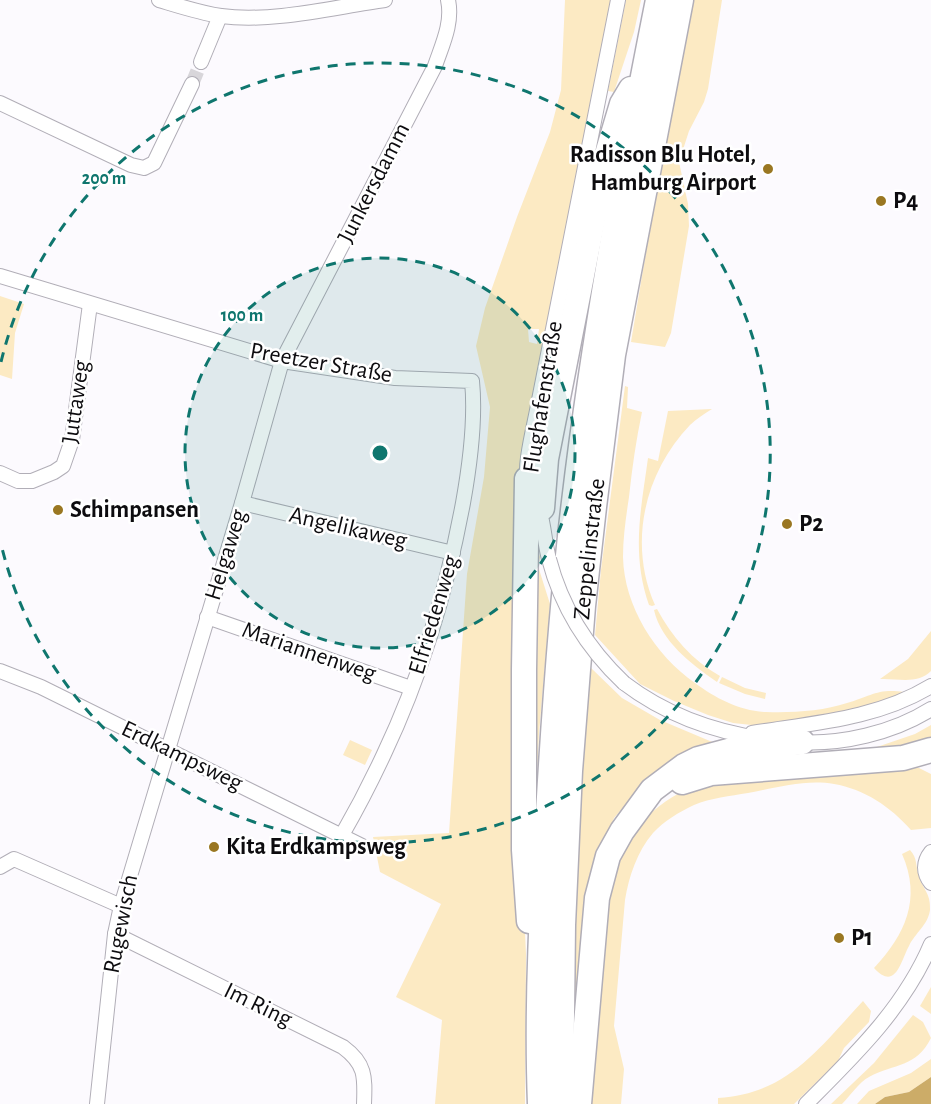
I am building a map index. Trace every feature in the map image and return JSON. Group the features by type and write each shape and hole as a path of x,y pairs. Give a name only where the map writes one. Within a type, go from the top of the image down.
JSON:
{"highway":[{"name":"Zeppelinstraße","path":"540,1104 540,973 557,660 574,501 604,296 620,193 658,0"},
{"name":"Zeppelinstraße","path":"561,1104 563,925 570,771 583,606 613,355 681,0"},
{"path":"542,514 542,486 546,459 603,168 622,104 645,63"},
{"path":"527,479 524,850 530,932 540,973"},
{"path":"579,1104 597,898 608,856 622,831 652,790 684,765 728,751 802,742"},
{"path":"635,813 683,782 711,773 903,759 931,750"},
{"path":"903,759 931,765"}],"street":[{"path":"159,0 203,6 220,16 276,16 385,0"},
{"name":"Junkersdamm","path":"282,362 435,66 448,29 450,9 448,0"},
{"name":"Flughafenstraße","path":"618,0 538,405 527,479 542,514 543,537 564,604 580,634 600,660 624,683 656,704 687,720 738,735 802,742 852,738 911,720 931,709"},
{"path":"201,62 220,16"},
{"path":"0,103 131,165 144,168 154,162 192,84"},
{"name":"Preetzer Straße","path":"0,276 282,362 395,378 472,381"},
{"name":"Juttaweg","path":"0,473 18,481 32,481 63,466 72,440 90,304"},
{"name":"Helgaweg","path":"167,748 242,503 282,362"},
{"name":"Elfriedenweg","path":"342,836 385,753 434,620 453,553 468,475 474,399 472,381"},
{"name":"Angelikaweg","path":"242,503 453,553"},
{"name":"Mariannenweg","path":"207,617 411,687"},
{"name":"Erdkampsweg","path":"0,671 41,687 362,846"},
{"name":"Flughafenstraße","path":"738,735 854,717 928,692"},
{"name":"Rugewisch","path":"97,1104 115,934 167,748"},
{"path":"931,852 925,865 926,876 931,883"},
{"path":"0,867 14,858 121,906"},
{"name":"Im Ring","path":"115,934 343,1047 354,1055 362,1066 365,1077 364,1104"},
{"path":"807,1104 882,1024 913,982 931,944"}],"shaded area":[{"path":"565,0 612,0 544,353 524,911 525,1104 435,1104 442,1020 396,997 441,904 380,872 373,837 449,833 467,574 484,477 490,407 476,346 485,308 550,132 561,90","holes":["528,329 539,329 537,344 529,342"]},
{"path":"626,0 641,0 634,32 614,92 608,91"},
{"path":"688,0 722,0 708,89 689,131 679,162 688,204 689,226 671,333 665,347 631,342"},
{"path":"0,296 24,304 15,333 12,379 0,375"},
{"path":"625,386 628,387 627,408 642,412 625,527 623,557 625,575 629,593 644,628 667,658 680,672 711,694 728,703 756,711 818,710 881,692 904,692 869,707 761,726 733,723 674,701 640,684 595,635 601,570"},
{"path":"712,409 692,423 674,444 661,465 652,487 645,510 642,534 647,582 655,605 652,606 649,605 644,586 639,549 640,514 648,458 658,461 668,411"},
{"path":"537,549 540,557 538,566 550,604 539,734 533,850"},
{"path":"657,609 669,629 684,647 700,663 720,676 717,682 697,668 670,642 658,621 654,610"},
{"path":"931,631 931,671 920,678 880,679 908,659"},
{"path":"591,668 622,698 660,720 717,744 641,787 614,818 593,869 573,1088 571,931 586,700"},
{"path":"722,677 745,688 766,693 765,699 745,694 719,683"},
{"path":"931,725 931,746 871,749 915,734"},
{"path":"350,740 372,750 365,765 343,755"},
{"path":"907,767 919,768 931,774 931,828 911,830 876,800 845,786 801,783 700,803 672,817 653,833 642,848 634,865 625,900 614,1026 624,1069 621,1104 587,1104 600,966 614,875 626,844 646,817 672,797 703,783"},
{"path":"910,850 928,895 930,910 927,920 912,941 897,971 888,977 881,975 874,968 894,943 907,916 910,886 908,870 902,854"},
{"path":"931,987 931,1014 920,1006"},
{"path":"863,1001 871,1011 869,1022 844,1048 838,1061 794,1104 718,1104 718,1098 743,1095 764,1088 800,1066"},
{"path":"913,1015 923,1022 931,1038 919,1055 904,1064 865,1079 842,1104 831,1104 874,1063"},
{"path":"931,1059 931,1077 909,1092 885,1097 875,1104 857,1104 869,1091 911,1073"},
{"path":"931,1077 931,1104 875,1104 885,1097 909,1092"}],"tunnel":[{"path":"192,84 201,62"}],"place":[{"name":"Radisson Blu Hotel, Hamburg Airport","path":"768,169"},
{"name":"P4","path":"881,201"},
{"name":"Schimpansen","path":"58,510"},
{"name":"P2","path":"787,524"},
{"name":"Kita Erdkampsweg","path":"214,847"},
{"name":"P1","path":"839,938"}]}
